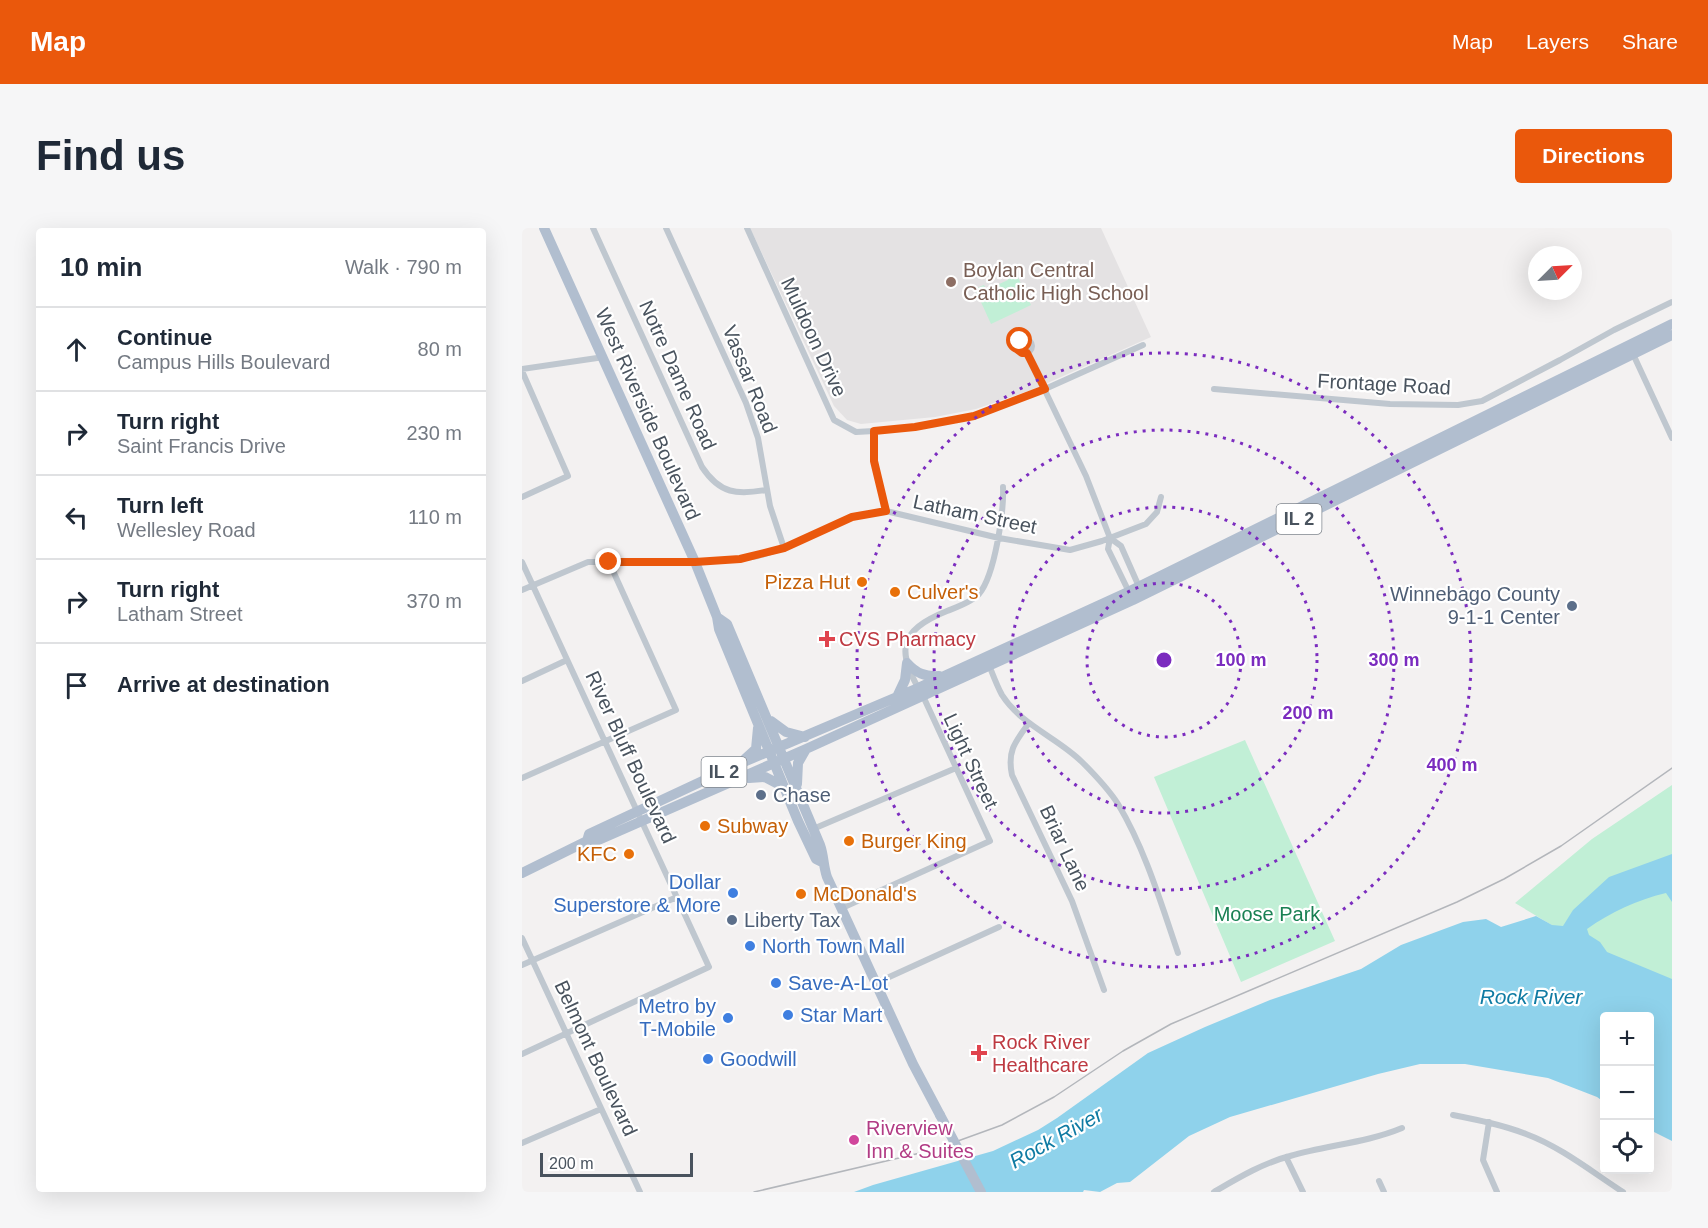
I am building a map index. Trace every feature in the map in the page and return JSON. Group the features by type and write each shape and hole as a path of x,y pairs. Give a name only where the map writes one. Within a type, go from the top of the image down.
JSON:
{"main road":[{"name":"West Riverside Boulevard","path":"544,228 695,562 717,616 719,629 759,725 775,749"},
{"name":"IL 2","path":"522,873 587,841 590,834 640,816 741,770 775,749 806,743 1136,594 1631,350 1672,324"},
{"name":"IL 2","path":"1631,350 1672,335"},
{"name":"West Riverside Boulevard","path":"717,616 727,624 769,719 784,787 811,848 816,858 822,862 913,1064 981,1192"},
{"name":"IL 2","path":"741,770 779,760 806,743 897,697 920,692 945,676 987,662"},
{"path":"907,663 915,671 927,676 945,676"},
{"path":"897,697 905,680 907,663"},
{"path":"769,719 806,743 798,763 797,790"},
{"path":"759,725 756,749 741,770 749,778 765,777 784,787"},
{"name":"West Riverside Boulevard","path":"779,760 797,790 824,856 822,862"}],"street":[{"name":"Notre Dame Road","path":"593,228 702,467 714,482 730,491 748,493 766,490"},
{"name":"Vassar Road","path":"666,228 746,403 758,438 766,490 784,548"},
{"name":"Muldoon Drive","path":"747,228 834,420 856,432 915,427 974,416 1045,389 1143,345"},
{"name":"Frontage Road","path":"1214,389 1390,404 1458,405 1482,400 1672,302"},
{"path":"1631,350 1672,438"},
{"path":"1027,353 1086,476 1110,538 1108,549 1136,594"},
{"path":"522,497 568,476 522,370 604,357"},
{"path":"874,431 874,461 886,511"},
{"path":"907,663 905,644 917,627 978,595 986,584 999,538 1004,505 1003,487"},
{"name":"Latham Street","path":"522,590 588,562 695,562 740,559 784,548 852,517 886,511 999,538 1070,550 1146,524 1157,512 1161,497"},
{"path":"1110,538 1121,546 1136,594"},
{"name":"River Bluff Boulevard","path":"522,562 709,967 566,1034"},
{"path":"522,778 676,710 609,562"},
{"path":"522,681 567,660"},
{"path":"987,662 1002,696 1029,723 1059,742 1082,762 1117,803 1153,882 1178,953"},
{"name":"Light Street","path":"842,908 990,841 907,663"},
{"name":"Briar Lane","path":"1029,723 1013,745 1009,761 1012,775 1072,901 1104,990"},
{"path":"813,829 956,768"},
{"path":"522,965 677,897"},
{"path":"876,983 999,927"},
{"name":"Belmont Boulevard","path":"522,939 640,1192"},
{"path":"522,1054 566,1034"},
{"path":"522,1143 601,1109"},
{"path":"1453,1116 1489,1122 1526,1134 1560,1150 1623,1192"},
{"path":"1489,1122 1484,1160 1497,1192"},
{"path":"1214,1192 1244,1175 1286,1157 1378,1137 1402,1128"},
{"path":"1286,1157 1303,1192"},
{"path":"1379,1181 1384,1192"}],"shaded area":[{"name":"Boylan Central Catholic High School","path":"750,228 1101,228 1151,337 1034,389 976,409 935,417 861,424 847,420 834,406"}],"green space":[{"path":"1015,271 1031,305 991,324 975,289 984,285 986,290 1008,280 1006,275"},
{"name":"Moose Park","path":"1245,740 1335,941 1241,982 1154,777"},
{"path":"1672,785 1672,997 1515,903 1592,839"}],"water":[{"name":"Rock River","path":"1672,854 1672,902 1666,893 1645,899 1605,917 1587,929 1589,935 1600,942 1607,952 1672,979 1672,1141 1654,1132 1654,1012 1600,1012 1600,1099 1548,1078 1465,1064 1420,1064 1230,1117 1189,1136 1130,1182 1117,1183 1100,1192 1084,1190 1083,1192 854,1192 993,1151 1038,1130 1057,1118 1148,1053 1270,1000 1361,969 1401,945 1463,922 1486,919 1501,927 1536,916 1552,925 1563,926 1573,910 1609,877"}],"railway":[{"path":"754,1192 933,1150 1002,1125 1054,1097 1123,1051 1171,1024 1457,902 1504,879 1561,846 1672,768"}],"place":[{"name":"Boylan Central Catholic High School","path":"951,282"},
{"name":"Pizza Hut","path":"862,582"},
{"name":"Culver's","path":"895,592"},
{"name":"Winnebago County 9-1-1 Center","path":"1572,606"},
{"name":"CVS Pharmacy","path":"827,639"},
{"name":"Chase","path":"761,795"},
{"name":"Subway","path":"705,826"},
{"name":"Burger King","path":"849,841"},
{"name":"KFC","path":"629,854"},
{"name":"Dollar Superstore & More","path":"733,893"},
{"name":"McDonald's","path":"801,894"},
{"name":"Liberty Tax","path":"732,920"},
{"name":"North Town Mall","path":"750,946"},
{"name":"Save-A-Lot","path":"776,983"},
{"name":"Star Mart","path":"788,1015"},
{"name":"Metro by T-Mobile","path":"728,1018"},
{"name":"Rock River Healthcare","path":"979,1053"},
{"name":"Goodwill","path":"708,1059"},
{"name":"Riverview Inn & Suites","path":"854,1140"}],"route":[{"path":"609,562 695,562 758,556 784,548 852,517 886,511 874,461 874,431 915,427 974,416 1045,389 1027,353 1018,350 1020,341"}]}
